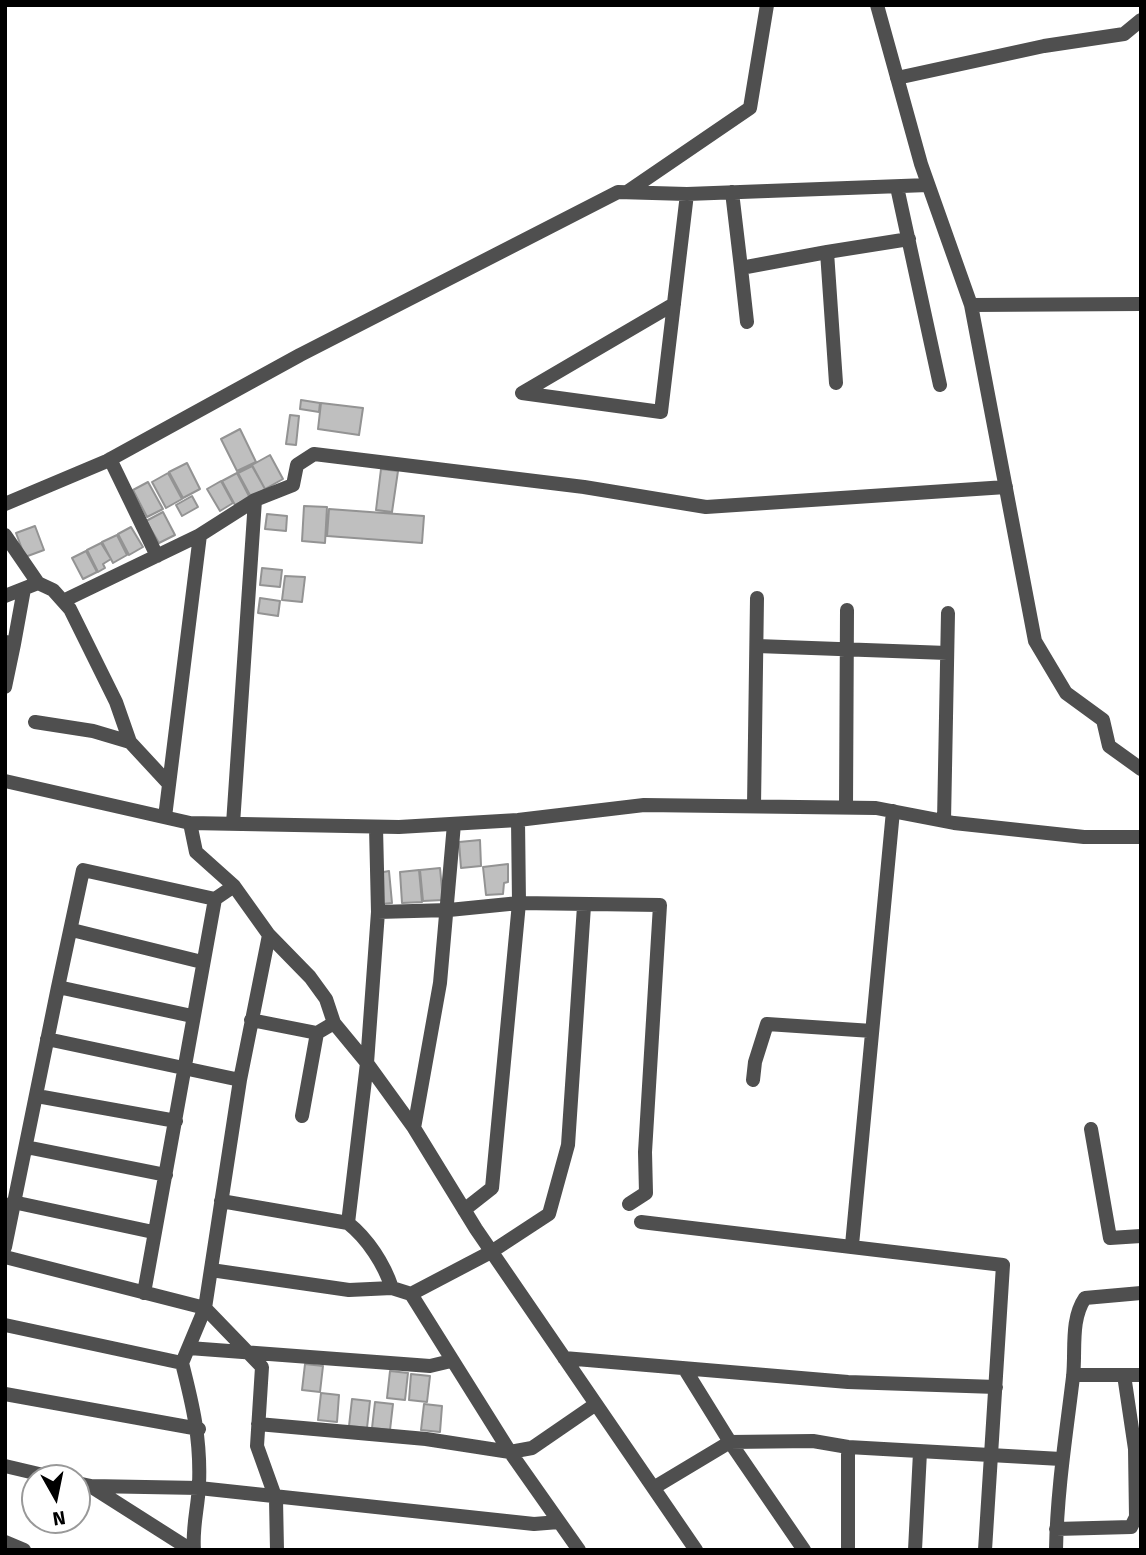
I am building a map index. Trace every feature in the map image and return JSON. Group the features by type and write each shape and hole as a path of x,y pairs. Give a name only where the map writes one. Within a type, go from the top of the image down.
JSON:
{"street":[{"path":"627,192 750,108 767,5"},
{"path":"877,5 928,185 971,305 1035,641 1066,693 1103,720 1109,747 1141,769"},
{"path":"897,78 1044,46 1124,34 1141,20"},
{"path":"5,504 110,460 300,355 618,192 687,194 928,185"},
{"path":"897,187 940,384"},
{"path":"732,192 747,322"},
{"path":"674,304 522,393 661,412 674,304 687,194"},
{"path":"741,268 909,239"},
{"path":"827,252 836,383"},
{"path":"971,305 1141,304"},
{"path":"63,601 200,535 255,500 293,485 297,465 314,454 584,487 706,507 1006,487"},
{"path":"110,460 157,556"},
{"path":"233,824 255,500"},
{"path":"165,817 200,535"},
{"path":"5,536 31,586 9,643 5,687"},
{"path":"5,596 31,586 53,590 70,609 116,702 130,742 168,783"},
{"path":"754,806 757,598"},
{"path":"846,807 847,610"},
{"path":"944,821 948,613"},
{"path":"757,646 947,653"},
{"path":"35,722 93,731 130,742"},
{"path":"5,782 190,822 376,827 519,820 644,805 846,807 1084,837 1141,837"},
{"path":"852,1245 893,811"},
{"path":"464,1210 492,1188 519,903 519,820"},
{"path":"190,822 196,852 234,886 269,935 310,977 326,999 334,1023 414,1128 492,1252 696,1550"},
{"path":"414,1128 440,984 449,911 454,824"},
{"path":"348,1223 367,1063 378,912 376,827"},
{"path":"5,1247 83,870 215,899"},
{"path":"144,1293 153,1232 176,1121 201,962 215,899 234,886"},
{"path":"378,912 449,911 519,903 660,905 645,1152 646,1193 629,1204"},
{"path":"411,1294 492,1252 550,1213 568,1145 583,906"},
{"path":"72,930 201,962"},
{"path":"192,1550 192,1530 199,1488 199,1429 183,1363 205,1308 240,1080 269,935"},
{"path":"58,987 192,1016"},
{"path":"251,1020 317,1033 334,1023"},
{"path":"753,1080 755,1062 767,1024 872,1031"},
{"path":"302,1116 317,1033"},
{"path":"47,1040 240,1080"},
{"path":"37,1096 176,1121"},
{"path":"1091,1129 1110,1238 1141,1236"},
{"path":"26,1147 166,1175"},
{"path":"221,1201 348,1223 359,1231 387,1272 392,1288"},
{"path":"13,1202 153,1232"},
{"path":"641,1222 1003,1265 985,1550"},
{"path":"5,1257 205,1308 262,1367 257,1446 276,1499 277,1550"},
{"path":"211,1270 349,1290 392,1288 411,1294 510,1452 579,1550"},
{"path":"1056,1550 1061,1459 1073,1375 1077,1310 1085,1298 1141,1293"},
{"path":"5,1325 183,1363"},
{"path":"189,1348 430,1366 451,1361"},
{"path":"564,1358 848,1382 996,1387"},
{"path":"686,1370 730,1442 804,1550"},
{"path":"1056,1529 1131,1527 1136,1517 1138,1449 1124,1374"},
{"path":"1073,1375 1141,1376"},
{"path":"5,1394 199,1429"},
{"path":"258,1424 426,1440 510,1452 532,1448 596,1404"},
{"path":"655,1487 730,1442 813,1441 848,1447 1061,1459"},
{"path":"848,1447 848,1550"},
{"path":"915,1550 920,1452"},
{"path":"91,1485 199,1488 276,1499 534,1524 559,1522"},
{"path":"91,1489 192,1550"},
{"path":"5,1542 24,1550"}],"building":[{"path":"301,400 320,403 319,412 300,409"},
{"path":"321,403 363,408 359,435 318,429"},
{"path":"290,415 299,416 296,445 286,444"},
{"path":"240,429 256,462 237,471 221,439"},
{"path":"270,455 283,479 265,489 252,465"},
{"path":"187,463 200,489 183,498 169,472"},
{"path":"252,466 265,489 251,497 238,473"},
{"path":"381,469 398,471 392,512 376,510"},
{"path":"168,473 182,499 166,508 152,482"},
{"path":"237,473 250,498 235,505 222,481"},
{"path":"221,481 233,503 220,511 207,489"},
{"path":"148,482 163,509 147,517 133,490"},
{"path":"192,496 198,507 182,516 176,505"},
{"path":"304,506 327,507 325,543 302,541"},
{"path":"329,509 424,516 422,543 327,536"},
{"path":"163,512 175,535 159,543 146,521"},
{"path":"267,514 287,516 286,531 265,529"},
{"path":"35,526 44,550 25,557 16,533"},
{"path":"131,527 143,547 129,555 118,534"},
{"path":"117,535 127,555 113,563 102,542"},
{"path":"101,543 111,559 103,564 105,568 98,572 87,550"},
{"path":"86,551 97,572 83,579 72,558"},
{"path":"262,568 282,570 280,587 260,585"},
{"path":"285,576 305,577 302,602 282,600"},
{"path":"260,598 280,601 278,616 258,613"},
{"path":"480,840 481,866 461,868 459,842"},
{"path":"508,864 508,882 504,883 503,894 486,895 483,867"},
{"path":"440,868 443,900 423,901 420,870"},
{"path":"419,870 422,902 402,903 400,872"},
{"path":"389,871 392,903 382,904 378,873"},
{"path":"305,1364 323,1366 320,1392 302,1390"},
{"path":"390,1371 408,1373 405,1400 387,1398"},
{"path":"411,1374 430,1376 427,1402 409,1400"},
{"path":"321,1393 339,1395 337,1422 318,1420"},
{"path":"352,1399 370,1401 367,1428 349,1426"},
{"path":"375,1402 393,1404 390,1430 372,1428"},
{"path":"424,1404 442,1406 440,1432 421,1430"}]}
